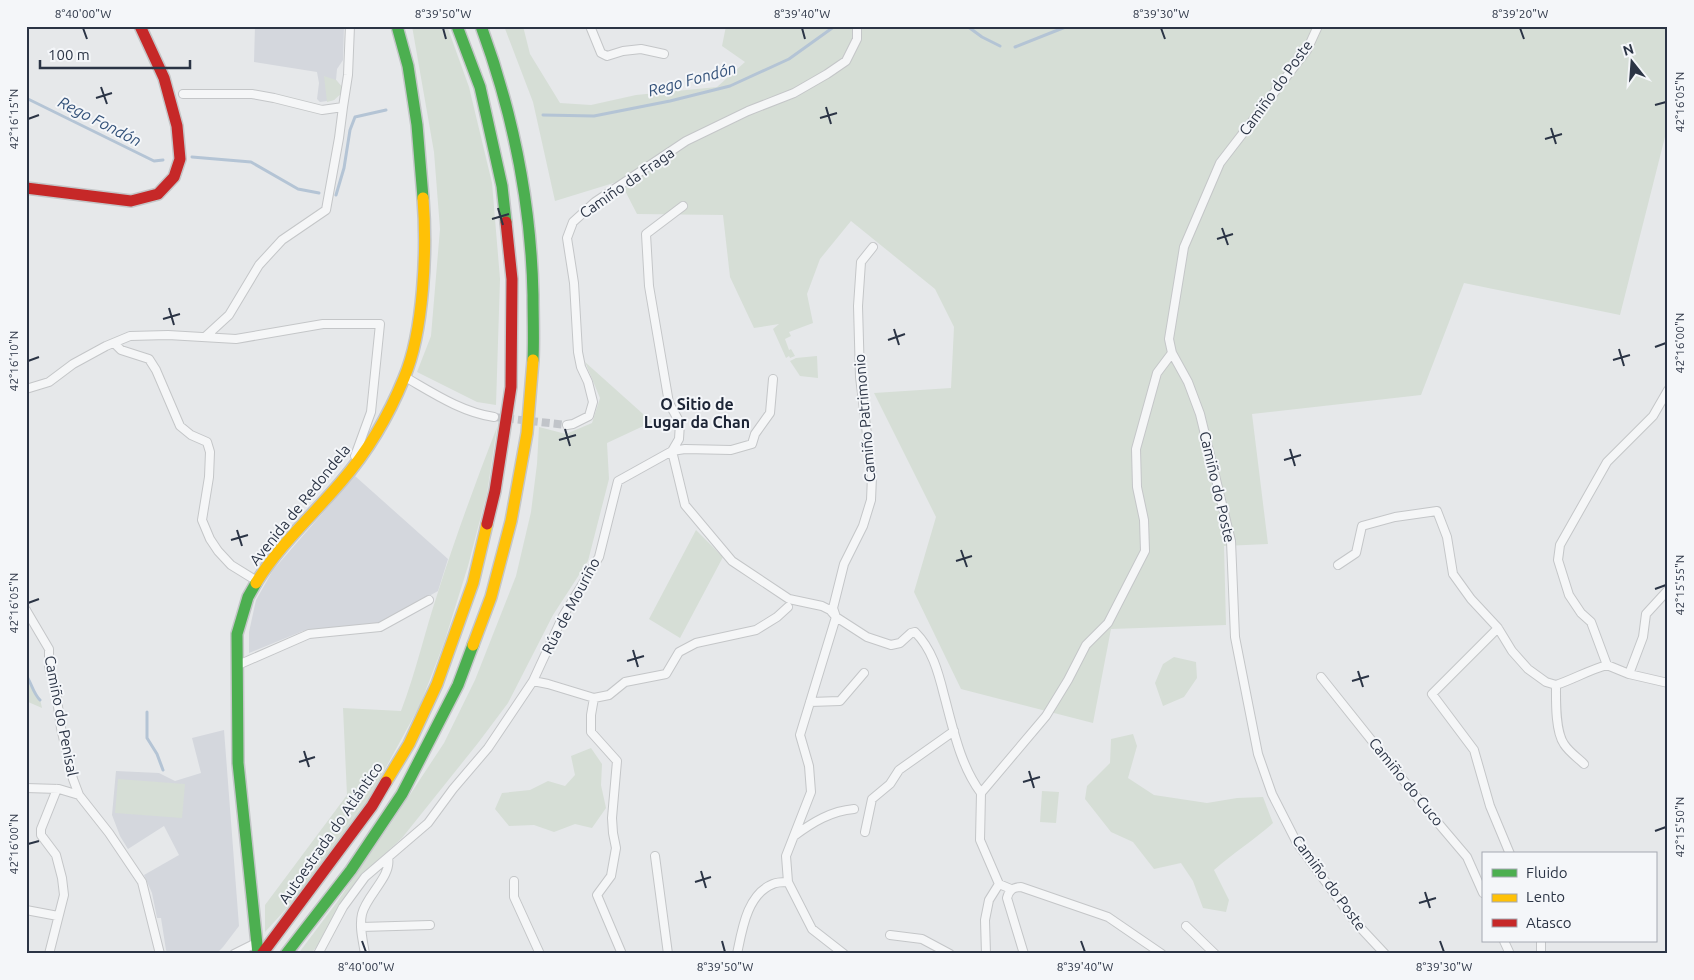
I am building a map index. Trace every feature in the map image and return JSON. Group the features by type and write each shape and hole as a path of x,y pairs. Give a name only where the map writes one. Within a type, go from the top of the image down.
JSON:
{"main road":[{"path":"26,188 131,201 158,194 174,177 180,159 177,126 164,78 140,26"},
{"name":"Avenida de Redondela","path":"259,950 238,762 238,634 248,597 267,565 343,480 383,424 405,377 416,338 423,279 424,211 417,125 408,66 397,26"},
{"name":"Autoestrada do Atlántico","path":"259,950 280,931 372,806 409,744 437,684 473,583 495,492 511,388 512,279 502,186 480,87 457,26"},
{"path":"286,954 351,870 402,794 458,686 491,597 511,521 526,433 534,344 532,252 520,160 497,69 481,26"}],"street":[{"path":"205,338 230,315 259,265 282,240 326,210 340,138 348,75 350,26"},
{"path":"590,26 602,53 607,56 623,51 641,49 664,54"},
{"name":"Camiño da Fraga","path":"567,425 574,424 589,416 593,402 578,352 574,282 567,238 572,222 596,202 686,141 748,111 794,93 846,61 857,39 857,26"},
{"name":"Camiño do Poste","path":"1318,26 1307,50 1220,163 1184,247 1168,339 1172,353 1188,382 1200,414 1231,541 1235,637 1258,754 1272,794 1297,843 1356,923 1385,954"},
{"path":"183,94 252,94 322,110 343,107"},
{"path":"683,206 646,234 649,286 669,403 680,423 679,439 672,451 685,505 732,561 789,599 822,606 867,636 891,645 900,643 914,632 924,642 933,658 954,731 972,781 981,793 980,840 999,884 1011,890"},
{"name":"Camiño Patrimonio","path":"788,882 786,856 811,792 809,766 800,735 836,617 833,608 844,564 862,526 871,500 872,476 860,378 858,306 861,262 872,246"},
{"path":"26,389 50,382 73,364 130,336 168,335 236,340 323,324 380,324 371,412 352,468"},
{"path":"114,343 121,350 149,359 156,370 180,426 191,435 207,442 210,452 209,477 202,520 210,539 231,565 257,581"},
{"path":"981,793 1046,716 1086,645 1108,623 1145,551 1144,520 1137,487 1136,449 1157,373 1172,353"},
{"path":"405,377 457,406 477,414 494,417"},
{"path":"672,451 731,450 752,444 755,434 770,413 773,378"},
{"path":"1607,665 1591,622 1581,613 1569,595 1558,560 1560,545 1607,462 1653,416 1668,390"},
{"name":"Rúa de Mouriño","path":"318,954 344,907 365,877 428,823 488,748 532,681 564,616 599,558 618,481 672,451"},
{"path":"1338,565 1356,553 1362,526 1395,517 1437,511 1447,538 1453,574 1471,599 1498,628 1512,650 1528,669 1546,682 1556,685 1573,679 1589,670 1607,665 1629,674 1668,683"},
{"path":"1629,674 1643,637 1646,614 1668,590"},
{"path":"238,665 309,634 380,627 429,600"},
{"path":"532,681 594,698 609,695 625,682 666,674 679,652 696,643 756,630 777,617 788,607"},
{"name":"Camiño do Penisal","path":"26,610 49,649 49,667 56,692 61,728 73,779 79,795 109,833 142,882 160,954"},
{"path":"1498,628 1432,694 1474,750 1490,806 1509,852"},
{"path":"810,702 840,701 864,673"},
{"name":"Camiño do Cuco","path":"1321,677 1467,857 1482,891"},
{"path":"1556,685 1559,733 1564,744 1584,764"},
{"path":"594,698 591,732 617,761 612,818 616,848 611,876 597,895 622,954"},
{"path":"865,832 872,799 890,784 899,770 954,731"},
{"path":"26,788 57,789 79,795"},
{"path":"49,954 64,895 56,855 40,835 57,789"},
{"path":"794,836 823,817 840,810 854,809"},
{"path":"655,856 668,954"},
{"path":"365,954 361,927 362,913 385,872 389,863 388,858"},
{"path":"514,881 514,897 540,954"},
{"path":"737,954 744,923 756,896 772,884 788,882 812,929 844,954"},
{"path":"986,954 985,920 989,900 999,884"},
{"path":"1024,954 1007,898 1011,890 1021,886 1108,917 1162,954"},
{"path":"26,910 58,916"},
{"path":"361,927 430,925"},
{"path":"1186,926 1215,954"},
{"path":"890,935 922,940 950,954"},
{"path":"1504,942 1510,954"},
{"path":"234,954 259,950"}],"shaded area":[{"path":"255,26 344,26 343,60 337,69 336,80 343,88 334,100 320,102 317,99 319,83 317,72 254,62"},
{"path":"412,26 447,26 469,87 492,183 500,279 496,405 477,402 417,372 431,336 440,229 434,152"},
{"path":"504,26 523,26 530,54 560,103 591,105 636,95 717,87 745,62 722,46 726,26 1668,26 1668,125 1620,315 1464,283 1421,395 1252,414 1268,544 1224,546 1226,625 1111,629 1093,723 961,689 914,592 936,517 874,393 951,388 954,327 935,289 851,221 820,259 807,294 813,323 789,332 791,336 785,339 789,350 791,349 795,356 786,358 773,329 779,324 754,328 730,277 723,215 637,214 620,181 555,201 533,102"},
{"path":"324,76 336,80 343,88 342,93 334,100 327,102"},
{"path":"817,356 818,378 800,376 790,361 796,358"},
{"path":"585,362 652,422 607,443 609,479 588,561 553,615 508,703 402,838 363,874 333,917 311,954 298,954 337,902 444,743 475,680 516,576 531,512 539,427 566,434 592,423 600,398"},
{"path":"497,427 487,493 468,566 444,643 420,705 366,804 317,875 265,932 265,905 347,795 343,708 401,711 452,550"},
{"path":"355,476 448,559 438,591 379,624 303,631 249,653 249,632 256,600 273,570"},
{"path":"696,530 723,557 680,638 649,619"},
{"path":"1174,657 1196,662 1197,678 1184,697 1163,706 1155,683 1163,664"},
{"path":"26,675 33,691 40,699 42,708 26,701"},
{"path":"224,730 239,926 216,954 168,954 161,918 157,918 152,893 144,875 179,855 164,826 128,849 120,836 112,815 116,771 159,773 175,781 201,773 192,738"},
{"path":"1133,734 1137,746 1128,778 1154,795 1207,803 1237,798 1263,797 1273,823 1214,870 1229,900 1226,912 1203,908 1193,881 1181,863 1154,869 1133,842 1111,832 1085,799 1087,786 1110,763 1111,739"},
{"path":"591,748 602,764 601,785 606,808 592,828 575,824 554,832 534,825 509,826 495,809 502,793 530,790 548,781 565,786 575,775 571,756"},
{"path":"118,779 185,784 182,818 115,813"},
{"path":"1042,791 1059,792 1056,823 1040,822"}],"waterway":[{"name":"Rego Fondón","path":"543,115 594,116 670,101 730,86 789,59 835,26"},
{"name":"Rego Fondón","path":"967,26 982,37 1000,46"},
{"name":"Rego Fondón","path":"1015,47 1068,26"},
{"name":"Rego Fondón","path":"26,98 154,161 163,160"},
{"name":"Rego Fondón","path":"336,195 344,168 350,130 355,117 386,110"},
{"name":"Rego Fondón","path":"192,157 251,162 298,189 319,193"},
{"path":"26,675 40,700"},
{"path":"147,712 147,738 157,754 163,770"}],"tunnel":[{"path":"494,417 567,425"}],"traffic: fast":[{"path":"397,26 408,66 417,125 423,198"},
{"path":"457,26 480,87 502,186 506,222"},
{"path":"481,26 511,125 524,192 532,260 533,360"},
{"path":"256,583 248,597 237,634 238,763 258,954"},
{"path":"286,954 351,870 402,794 458,685 473,645"}],"traffic: slow":[{"path":"256,583 275,556 360,458 385,419 398,392 411,359 420,314 425,241 423,198"},
{"path":"473,645 491,597 511,521 527,433 533,360"},
{"path":"386,782 409,744 437,684 473,583 487,524"}],"traffic: jam":[{"path":"26,188 131,201 158,194 174,177 180,159 177,126 164,78 140,26"},
{"path":"487,524 495,491 511,387 512,279 506,222"},
{"path":"262,954 372,806 386,782"}],"district":[{"name":"O Sitio de Lugar da Chan","path":"697,413"}]}
